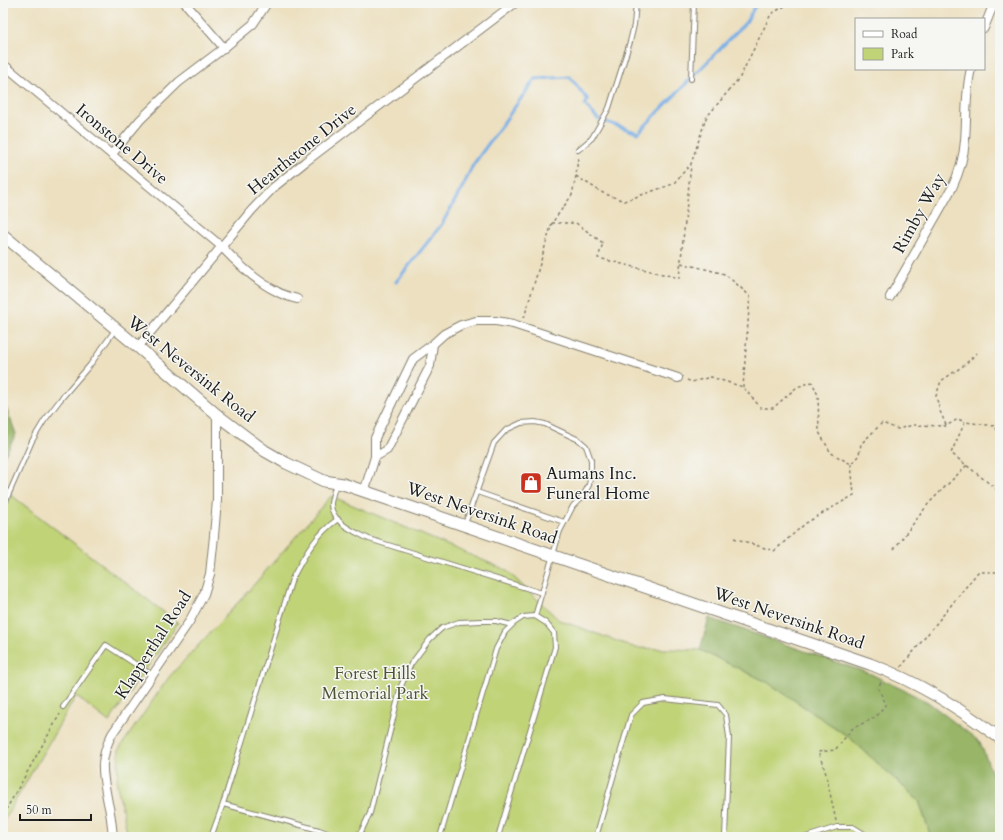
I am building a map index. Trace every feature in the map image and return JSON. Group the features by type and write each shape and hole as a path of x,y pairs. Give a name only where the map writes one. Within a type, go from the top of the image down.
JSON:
{"street":[{"path":"185,3 224,48"},
{"path":"112,154 140,120 179,82 253,24 267,3"},
{"name":"Hearthstone Drive","path":"138,347 221,246 274,187 515,3"},
{"path":"985,26 994,3"},
{"name":"Ironstone Drive","path":"3,64 221,246 233,259 263,283 276,291 296,299"},
{"name":"Rimby Way","path":"890,297 957,177 965,141 966,98 971,70"},
{"name":"West Neversink Road","path":"3,236 115,330 138,347 217,415 266,451 286,463 324,481 336,483 465,525 891,672 949,702 1000,738"},
{"path":"364,492 375,457 375,438 413,359 444,334 461,325 476,321 496,321 512,324 678,378"},
{"path":"375,457 387,450 395,436 430,366 433,344"},
{"name":"Klapperthal Road","path":"113,837 109,808 102,776 105,750 112,734 196,609 204,594 210,574 217,500 217,415"}],"lane":[{"path":"578,150 592,138 609,108 630,42 634,25 636,3"},
{"path":"691,80 694,3"},
{"path":"3,507 32,441 44,421 90,366 115,330"},
{"path":"465,525 494,443 506,430 521,423 535,422 546,424 579,440 586,446 591,460 589,485 583,496 573,506 560,531 535,616"},
{"path":"336,483 331,504 334,514 345,526 369,539 542,592"},
{"path":"477,492 564,522"},
{"path":"211,837 223,804 292,579 306,552 320,534 338,519"},
{"path":"440,837 496,649 505,632 512,625 523,616 535,616 546,623 554,633 555,647 498,837"},
{"path":"354,837 361,832 370,813 401,686 411,664 430,639 442,628 459,622 481,620 496,621 512,625"},
{"path":"63,706 106,645 152,675"},
{"path":"596,837 631,715 643,703 665,699 718,705 726,715 729,737 725,837"},
{"path":"223,804 319,830 338,837"},
{"path":"806,837 837,827 853,827 866,835 866,837"}],"path":[{"path":"552,223 576,223 603,243 598,258 679,278 691,164 706,118 740,77 771,14 790,3"},
{"path":"524,319 552,223 572,195 576,176 578,150"},
{"path":"576,176 603,193 624,201 673,184 691,164"},
{"path":"681,263 725,274 750,296 743,387"},
{"path":"946,426 936,396 942,381 963,366 977,353"},
{"path":"678,378 692,382 711,377 743,387 761,408 773,408 797,387 812,382 818,395 819,432 831,453 851,464"},
{"path":"734,538 774,551 806,523 854,495 851,464 859,455 860,444 882,423 898,430 913,425 946,426 958,419 965,422 995,426 1000,436"},
{"path":"965,422 951,453 1000,492"},
{"path":"894,548 929,504 967,465"},
{"path":"837,827 825,770 818,752 835,750 853,728 876,717 886,704 878,688 891,672 978,572 1000,572"},
{"path":"3,815 63,706"}],"green space":[{"path":"3,399 16,434 5,455 3,455"},
{"path":"11,495 178,623 109,722 76,696 3,822 3,513"},
{"name":"Forest Hills Memorial Park","path":"331,496 506,570 559,620 636,648 700,650 767,682 849,737 919,801 931,837 128,837 117,785 119,749 169,677 244,596"},
{"path":"709,618 871,674 928,702 980,742 1000,795 1000,837 931,837 919,801 849,737 767,682 700,650"}],"waterway":[{"path":"396,282 442,224 473,165 535,79 570,77 588,100 585,105 598,119 638,133 746,22 757,3"}],"place":[{"name":"Aumans Inc. Funeral Home","path":"531,483"}]}
